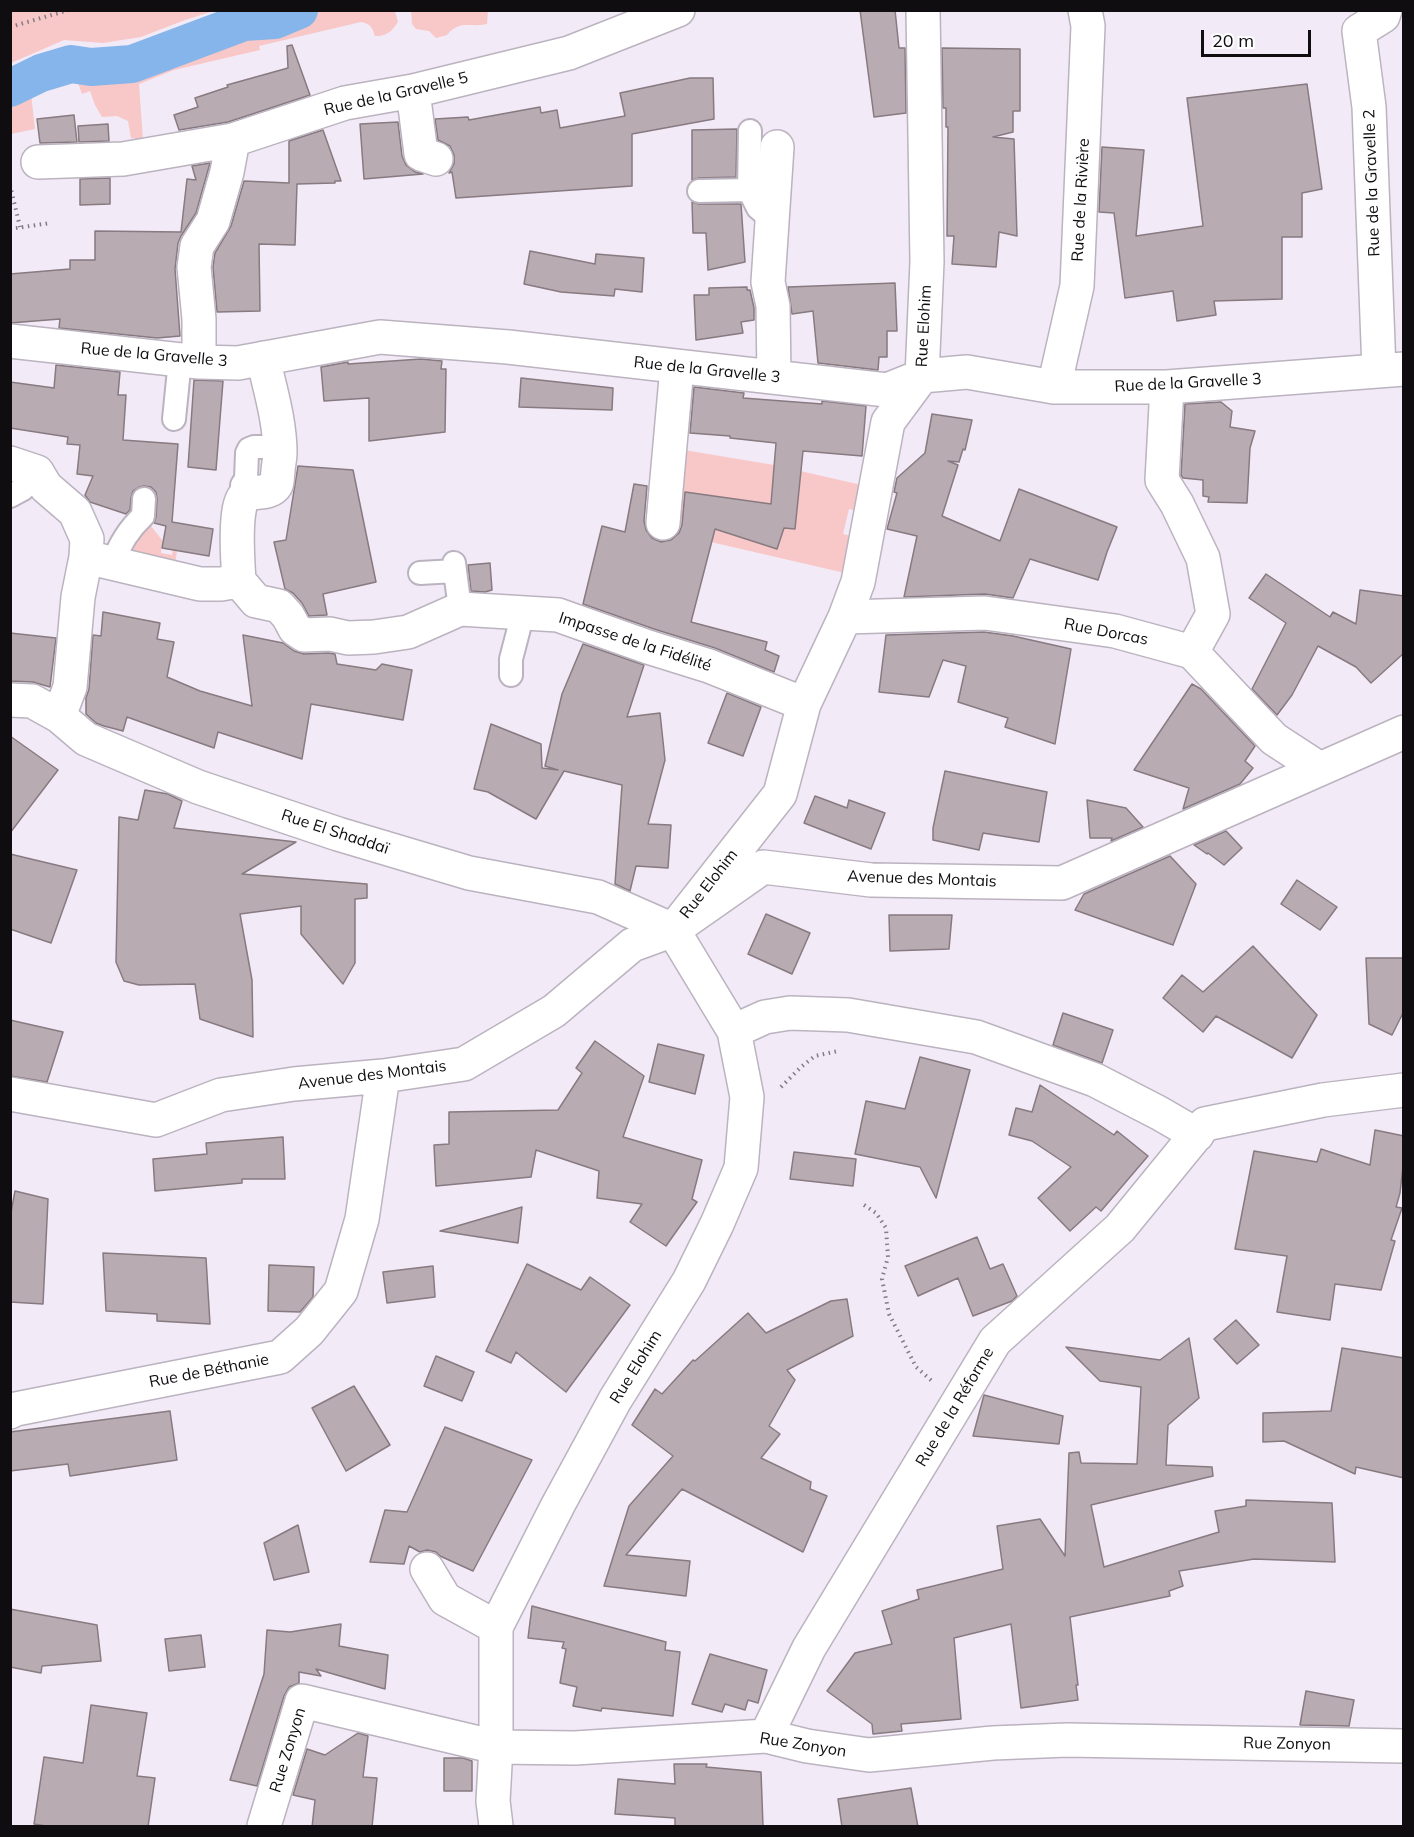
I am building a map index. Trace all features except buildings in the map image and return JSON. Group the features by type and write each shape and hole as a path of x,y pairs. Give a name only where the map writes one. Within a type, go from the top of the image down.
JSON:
{"street":[{"name":"Rue de la Gravelle 5","path":"38,162 123,159 233,140 345,103 413,91 569,53 678,10"},
{"name":"Rue Elohim","path":"495,1827 493,1801 496,1747 496,1627 615,1400 689,1281 741,1168 747,1097 734,1031 673,930 780,794 804,704 845,617 858,582 888,422 922,376 927,262 923,10"},
{"name":"Rue de la Rivière","path":"1054,387 1077,286 1088,38 1085,10"},
{"name":"Rue de la Gravelle 2","path":"1385,10 1383,16 1359,31 1369,107 1391,370"},
{"path":"413,91 421,154 436,159"},
{"path":"763,139 772,220 768,282 772,306 774,377"},
{"path":"190,361 200,319 194,267 197,246 213,221 227,172 233,140"},
{"name":"Rue de la Gravelle 3","path":"10,341 190,361 238,363 380,337 508,347 886,390 922,376 967,372 1054,387 1167,387 1391,370"},
{"path":"24,467 75,512 87,539 100,560 200,584 239,581 238,515 242,498 248,494 274,488 277,484 280,447 263,358"},
{"path":"663,523 677,366"},
{"path":"1167,387 1162,480 1177,504 1203,558 1213,614 1192,652 1274,739 1320,769"},
{"path":"59,716 70,687 78,597 100,560"},
{"name":"Impasse de la Fidélité","path":"239,581 256,601 279,606 295,629 304,634 374,638 408,632 460,609 558,615 709,666 804,704"},
{"name":"Rue Dorcas","path":"845,617 985,613 1114,631 1192,652"},
{"name":"Rue El Shaddaï","path":"10,700 32,701 59,716 86,739 198,788 338,834 469,873 598,897 673,930"},
{"name":"Avenue des Montais","path":"10,1094 156,1120 221,1095 464,1064 554,1011 632,945 673,930 763,867 870,880 1062,883 1404,732"},
{"path":"734,1031 765,1017 790,1012 848,1016 976,1037 1095,1080 1159,1113 1201,1130 1323,1100 1404,1090"},
{"name":"Rue de Béthanie","path":"10,1412 280,1357 309,1331 341,1291 362,1219 383,1076"},
{"name":"Rue de la Réforme","path":"766,1736 809,1648 995,1341 1120,1228 1201,1130"},
{"path":"427,1569 445,1599 496,1627"},
{"name":"Rue Zonyon","path":"264,1827 302,1701 496,1747 575,1748 766,1736 807,1746 869,1755 993,1743 1067,1740 1404,1746"}],"lane":[{"path":"763,139 749,190 758,208 772,220"},
{"path":"699,191 749,190"},
{"path":"174,419 190,361"},
{"path":"10,496 23,489 24,467"},
{"path":"100,560 118,549 143,516 144,499"},
{"path":"420,573 455,567 460,609"},
{"path":"512,675 511,658 523,613"}],"path":[{"path":"10,27 69,10"},
{"path":"10,185 20,227"},
{"path":"10,230 50,223"},
{"path":"747,1097 757,1092 782,1087 815,1056 835,1053 845,1048 852,1039 848,1016"},
{"path":"864,1205 876,1213 886,1227 888,1257 882,1279 889,1314 900,1338 916,1367 959,1401"}],"shaded area":[{"path":"11,10 214,11 141,37 103,43 64,40 11,63"},
{"path":"411,10 488,11 487,24 456,27 447,35 436,38 429,31 416,29 412,24"},
{"path":"260,11 276,16 291,11 395,11 398,22 391,31 382,36 375,36 371,26 361,22 259,46 260,50 174,70 139,84 143,140 131,138 128,121 117,116 102,117 90,91 82,94 74,71 76,66 81,66 85,70 96,69 101,59 110,56 123,56 136,61 144,59 148,54 159,50 172,40 186,41 200,36 220,20 231,18 246,21"},
{"path":"30,85 35,129 11,134 11,91"},
{"path":"678,449 774,465 866,486 860,511 849,509 843,534 854,537 845,573 685,536 685,528 674,523"},
{"path":"145,523 151,526 162,540 161,553 172,555 174,544 178,545 174,570 127,553"}],"waterway":[{"path":"10,88 41,73 71,64 91,67 132,64 244,22 275,20 299,10"}]}
